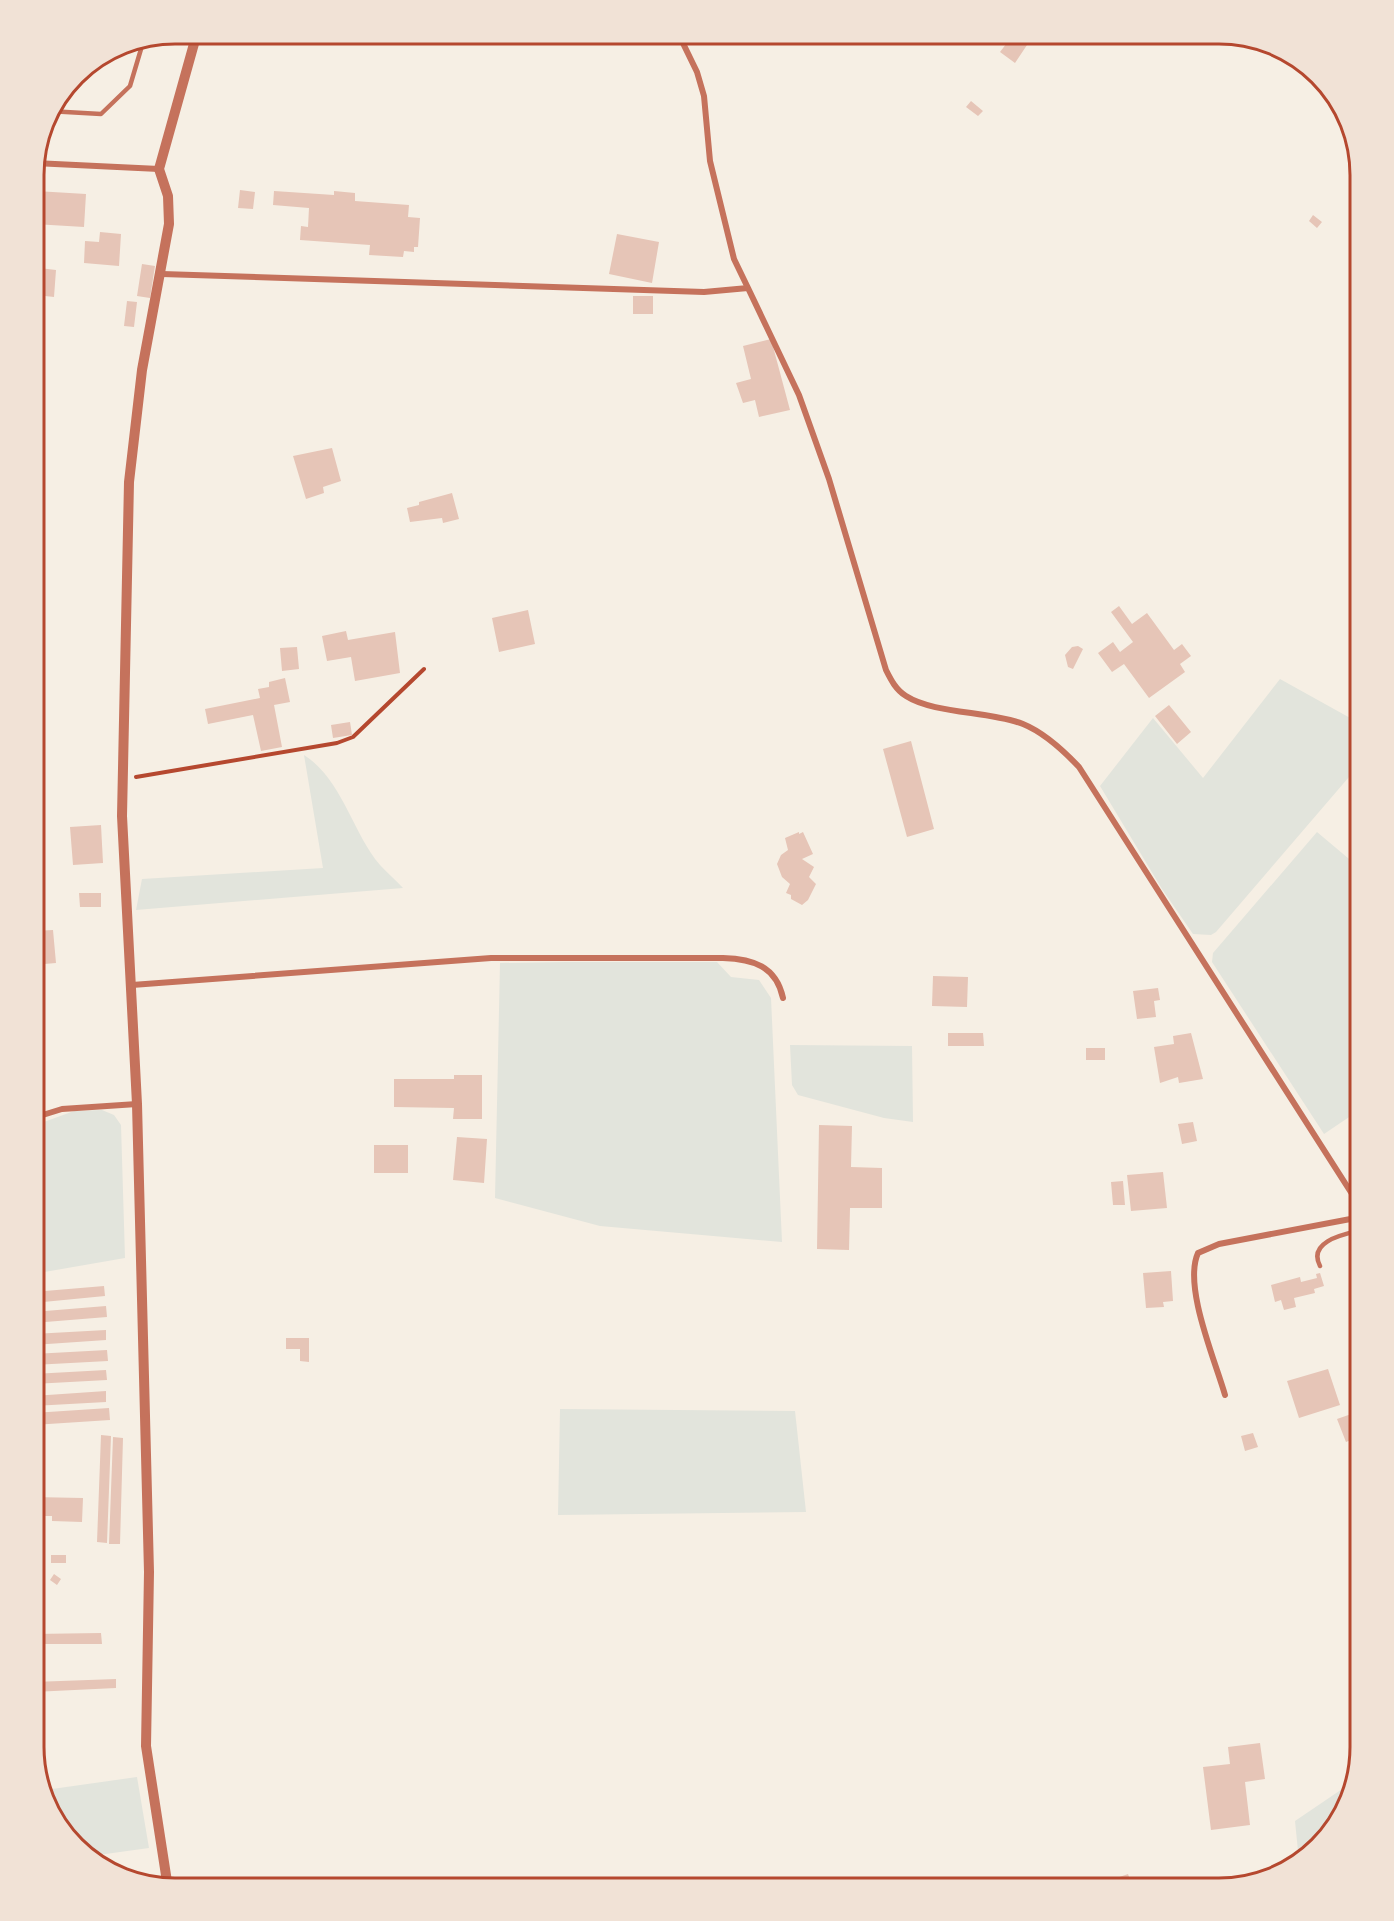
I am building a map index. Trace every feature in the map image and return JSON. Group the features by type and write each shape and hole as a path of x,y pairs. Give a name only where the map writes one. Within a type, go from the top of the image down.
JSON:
{"street":[{"path":"166,1877 146,1746 149,1572 137,1104 122,816 129,483 142,370 162,274 169,224 168,196 159,169 194,44"},
{"path":"683,44 697,72 704,96 710,161 734,259 799,395 829,479 886,670 893,684 905,696 921,703 1007,719 1025,725 1053,743 1079,767 1350,1191"},
{"path":"44,163 159,169"},
{"path":"162,274 704,292 748,288"},
{"path":"132,985 491,958 712,958 745,959 766,968 776,978 783,998"},
{"path":"44,1115 62,1109 137,1104"},
{"path":"1225,1395 1196,1292 1194,1268 1198,1253 1219,1244 1350,1219"}],"lane":[{"path":"60,112 101,114 130,86 141,48"},
{"path":"1320,1266 1317,1261 1318,1252 1324,1243 1350,1234"}],"path":[{"path":"124,779 337,743 353,737 424,669"}],"shaded area":[{"path":"1280,679 1350,718 1350,776 1211,935 1193,934 1162,889 1100,786 1153,718 1203,778"},
{"path":"304,755 328,778 370,852 403,888 136,910 142,879 323,868"},
{"path":"1317,832 1350,860 1350,1116 1324,1134 1212,962 1213,953"},
{"path":"717,962 731,977 759,980 771,998 782,1242 600,1226 495,1198 500,963"},
{"path":"790,1045 912,1046 913,1122 884,1118 798,1095 792,1085"},
{"path":"102,1110 114,1115 121,1125 125,1258 44,1272 44,1122 74,1111"},
{"path":"560,1409 795,1411 806,1512 558,1515"},
{"path":"137,1777 149,1848 101,1855 82,1839 71,1826 61,1812 51,1789"},
{"path":"1344,1788 1333,1812 1323,1826 1298,1851 1295,1821"}],"building":[{"path":"1006,44 1027,45 1015,63 1000,52"},
{"path":"971,101 983,111 978,116 966,107"},
{"path":"240,190 255,192 253,209 238,208"},
{"path":"44,191 86,194 84,227 44,225"},
{"path":"274,191 334,195 334,191 355,193 355,201 409,205 408,217 420,218 418,247 414,247 414,252 404,251 403,257 369,255 370,245 300,240 301,226 308,227 309,208 273,205"},
{"path":"1313,215 1322,222 1317,228 1309,221"},
{"path":"100,232 121,234 119,266 84,263 85,241 99,242"},
{"path":"617,234 659,242 652,283 609,274"},
{"path":"142,264 155,266 150,298 137,296"},
{"path":"44,269 56,270 54,297 44,296"},
{"path":"633,296 653,296 653,314 633,314"},
{"path":"127,301 137,302 134,327 124,326"},
{"path":"771,339 790,410 759,417 755,400 743,403 736,383 751,379 743,346"},
{"path":"332,448 341,481 323,487 324,493 306,499 293,456"},
{"path":"452,493 459,519 443,523 442,518 410,522 407,508 419,505 419,502"},
{"path":"1119,606 1132,624 1147,613 1174,650 1182,644 1191,656 1180,664 1185,672 1149,698 1124,664 1112,672 1098,653 1113,642 1120,652 1133,642 1111,612"},
{"path":"528,610 535,644 499,652 492,618"},
{"path":"346,631 348,640 395,632 400,673 355,681 351,657 327,661 322,636"},
{"path":"1078,646 1083,649 1073,669 1068,667 1065,655 1072,647"},
{"path":"297,647 299,669 282,671 280,648"},
{"path":"285,678 290,702 274,705 282,747 261,751 253,715 208,724 205,709 260,698 258,689 269,687 269,682"},
{"path":"1169,705 1191,732 1177,744 1155,716"},
{"path":"350,722 352,735 333,738 331,725"},
{"path":"911,741 934,829 907,837 883,749"},
{"path":"101,825 103,863 73,865 70,827"},
{"path":"799,832 799,834 803,832 813,854 802,859 814,867 809,877 816,884 808,900 802,905 786,893 790,884 782,877 777,864 781,855 788,850 785,838"},
{"path":"79,893 101,893 101,907 80,907"},
{"path":"44,930 53,930 56,963 44,964"},
{"path":"933,976 968,977 967,1007 932,1006"},
{"path":"1158,988 1160,1000 1154,1001 1156,1017 1137,1019 1133,991"},
{"path":"948,1033 983,1033 984,1046 948,1046"},
{"path":"1191,1033 1203,1079 1179,1083 1178,1077 1160,1083 1154,1047 1174,1044 1173,1036"},
{"path":"1086,1048 1105,1048 1105,1060 1086,1060"},
{"path":"454,1075 482,1075 482,1119 453,1119 454,1108 394,1107 394,1079 454,1079"},
{"path":"1193,1122 1197,1141 1182,1144 1178,1124"},
{"path":"819,1125 852,1126 851,1167 882,1168 882,1208 850,1208 849,1250 817,1249"},
{"path":"457,1137 487,1139 484,1183 453,1180"},
{"path":"374,1145 408,1145 408,1173 374,1173"},
{"path":"1163,1172 1167,1208 1131,1211 1127,1175"},
{"path":"1123,1181 1125,1205 1113,1205 1111,1182"},
{"path":"1171,1271 1173,1301 1163,1302 1164,1307 1146,1308 1143,1273"},
{"path":"1320,1273 1324,1286 1314,1289 1315,1293 1294,1298 1296,1307 1284,1310 1281,1300 1275,1302 1271,1285 1300,1277 1301,1282 1317,1278 1316,1274"},
{"path":"104,1286 105,1296 44,1302 44,1291"},
{"path":"106,1306 107,1317 44,1322 44,1311"},
{"path":"106,1330 106,1340 44,1344 44,1333"},
{"path":"286,1338 309,1338 309,1362 300,1361 300,1349 286,1349"},
{"path":"107,1350 108,1361 44,1364 44,1353"},
{"path":"1328,1369 1340,1405 1299,1418 1287,1381"},
{"path":"106,1370 107,1380 44,1383 44,1373"},
{"path":"106,1391 106,1402 44,1405 44,1395"},
{"path":"109,1408 110,1420 44,1424 44,1412"},
{"path":"1350,1414 1350,1440 1346,1442 1337,1419"},
{"path":"1253,1433 1258,1447 1245,1451 1241,1436"},
{"path":"101,1435 111,1436 107,1543 97,1542"},
{"path":"113,1437 123,1438 120,1544 109,1544"},
{"path":"44,1497 83,1498 82,1522 52,1521 52,1516 44,1516"},
{"path":"51,1555 66,1555 66,1563 51,1563"},
{"path":"54,1574 61,1579 57,1585 50,1580"},
{"path":"101,1633 102,1644 44,1644 44,1634"},
{"path":"116,1679 116,1688 44,1691 44,1682"},
{"path":"1260,1743 1265,1779 1245,1782 1250,1825 1211,1830 1203,1767 1230,1764 1228,1747"},
{"path":"1128,1874 1129,1878 1117,1878"}]}
